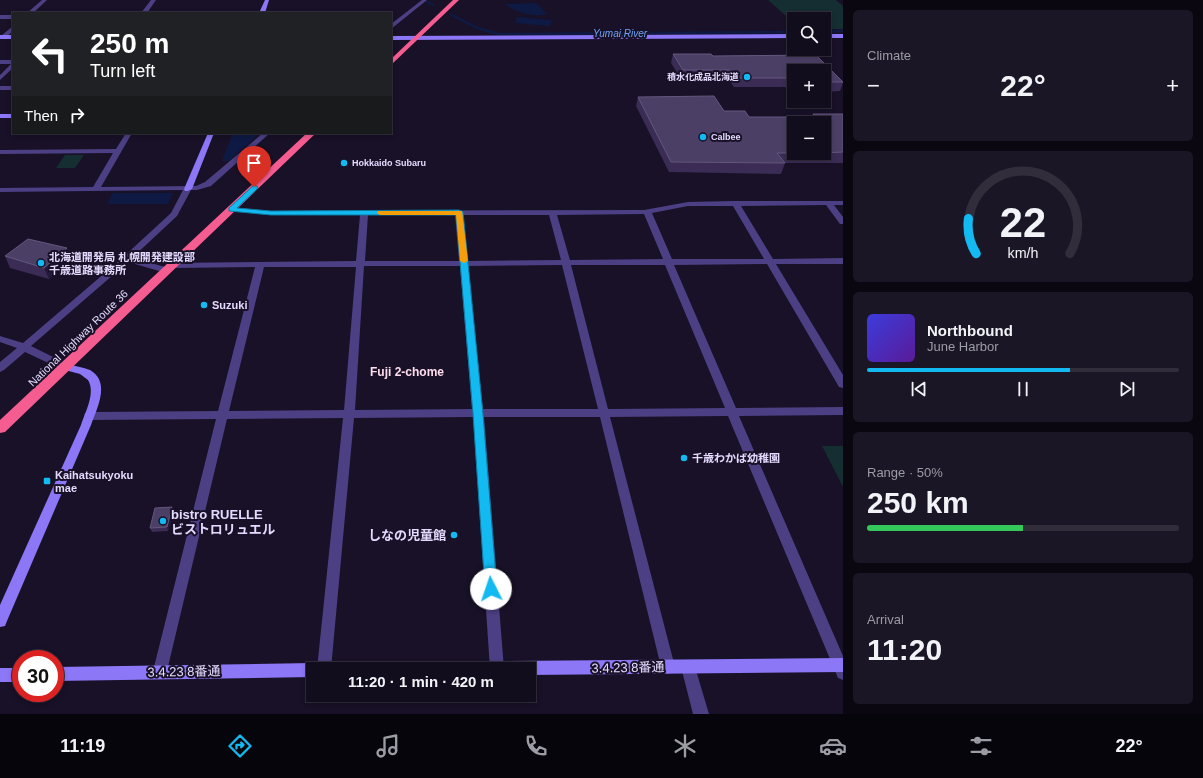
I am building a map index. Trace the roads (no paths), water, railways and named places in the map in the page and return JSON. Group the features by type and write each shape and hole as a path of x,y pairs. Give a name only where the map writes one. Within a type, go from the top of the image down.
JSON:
{"highway":[{"path":"435,10 446,0"},
{"path":"392,62 414,36 456,0"},
{"path":"402,41 414,36"},
{"name":"National Highway Route 36","path":"0,428 311,134"}],"street":[{"path":"31,12 45,0"},
{"path":"145,12 154,0"},
{"path":"262,12 267,0"},
{"path":"392,26 425,0"},
{"path":"0,17 12,17"},
{"path":"1,37 12,29"},
{"path":"414,36 787,36"},
{"path":"414,36 787,40"},
{"path":"831,36 843,36"},
{"path":"1,37 12,37"},
{"path":"392,38 402,41"},
{"path":"831,40 843,40"},
{"path":"0,62 12,62"},
{"path":"0,78 12,66"},
{"path":"0,88 12,88"},
{"path":"0,116 12,116"},
{"path":"95,190 128,134"},
{"path":"0,368 126,259 174,214 188,189 211,134"},
{"path":"0,190 188,189 208,184 266,134"},
{"path":"0,152 118,151"},
{"path":"231,209 271,213 647,211 688,204 843,202"},
{"path":"736,203 768,261 843,384"},
{"path":"828,203 843,222"},
{"path":"647,211 842,668"},
{"path":"459,212 478,414 496,662"},
{"path":"552,212 566,262 668,667"},
{"path":"325,662 349,414 364,213"},
{"path":"126,259 170,268 260,264 843,261"},
{"path":"160,671 260,264"},
{"path":"0,339 24,347 65,367 87,373 95,380 97,385 89,416 0,620"},
{"path":"89,416 843,411"},
{"name":"3.4.23 8番通","path":"536,669 668,667 842,668"},
{"path":"688,667 701,714"},
{"name":"3.4.23 8番通","path":"64,674 160,671 306,670"},
{"path":"0,676 12,675"}],"water":[{"path":"536,3 547,14 525,14 514,10 505,4"},
{"path":"517,17 552,20 550,26 515,23"},
{"path":"232,135 258,135 229,161 222,161"},
{"path":"113,193 173,193 168,204 107,204"}],"waterway":[{"name":"Yumai River","path":"423,0 433,5"},
{"name":"Yumai River","path":"450,14 477,28 499,34 787,32"},
{"name":"Yumai River","path":"831,32 843,31"}],"place":[{"name":"積水化成品北海道","path":"747,77"},
{"name":"Calbee","path":"703,137"},
{"name":"Hokkaido Subaru","path":"344,163"},
{"name":"北海道開発局 札幌開発建設部 千歳道路事務所","path":"41,263"},
{"name":"Suzuki","path":"204,305"},
{"name":"千歳わかば幼稚園","path":"684,458"},
{"name":"Kaihatsukyoku mae","path":"47,481"},
{"name":"bistro RUELLE ビストロリュエル","path":"163,521"},
{"name":"しなの児童館","path":"454,535"}],"district":[{"name":"Fuji 2-chome","path":"407,372"}]}
